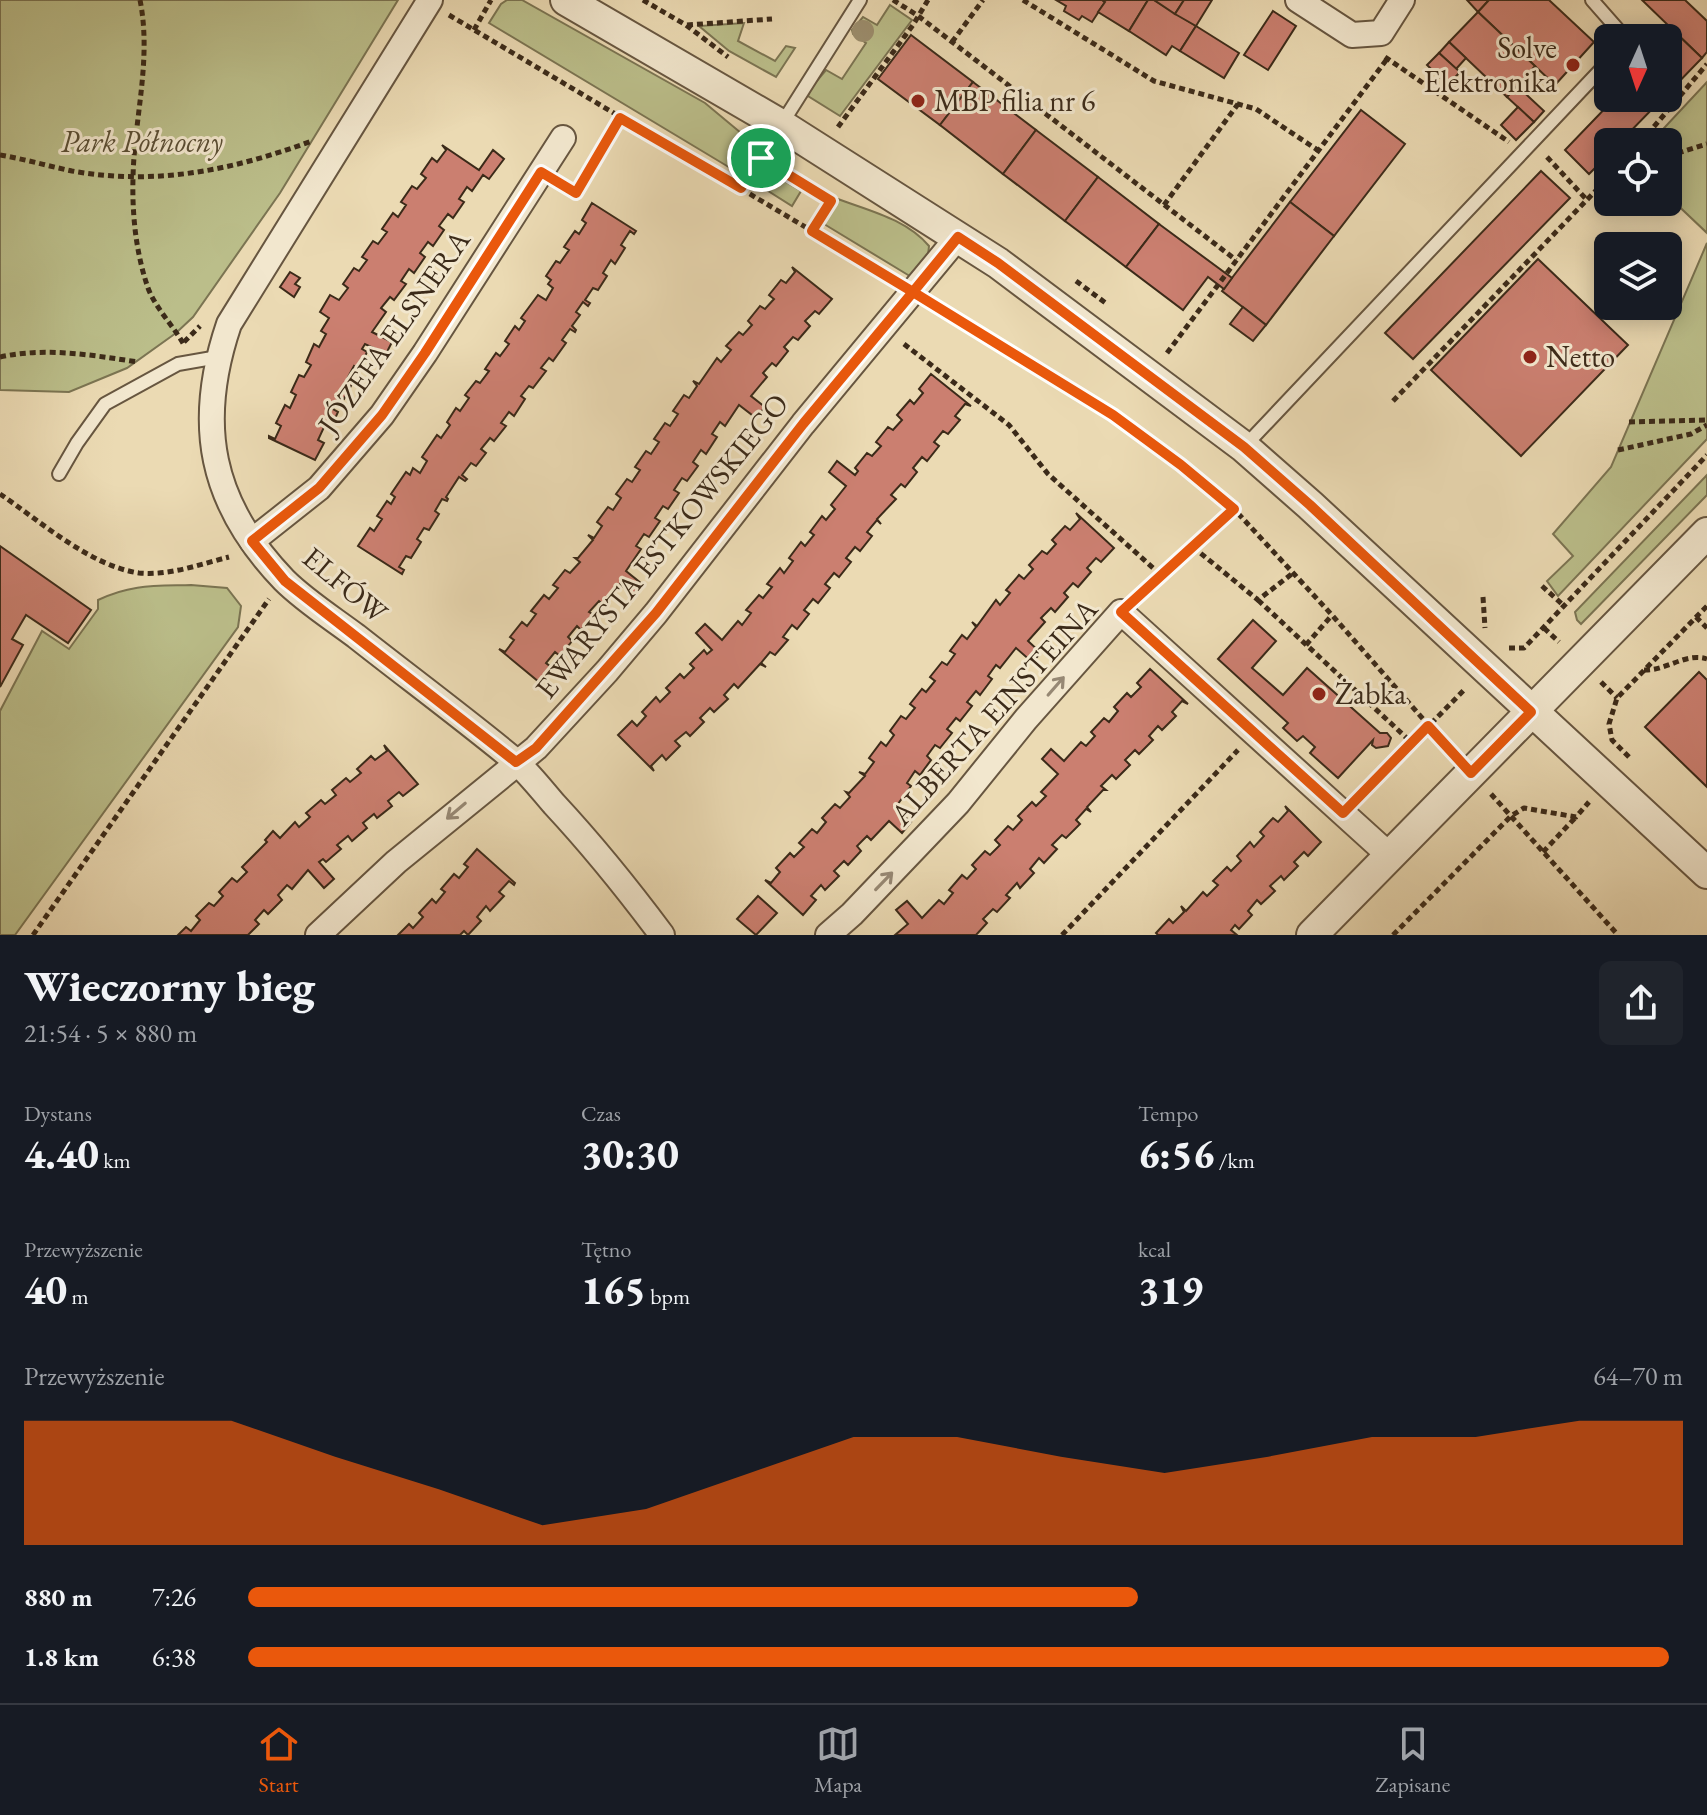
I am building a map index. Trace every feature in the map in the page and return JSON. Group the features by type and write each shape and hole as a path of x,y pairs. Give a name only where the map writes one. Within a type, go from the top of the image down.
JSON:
{"street":[{"path":"566,0 781,125 998,263 1244,447 1707,873"},
{"path":"1298,0 1352,35 1381,33 1402,0"},
{"name":"ELFÓW","path":"436,6 229,324 218,357 211,424 215,465 227,501 252,541 285,581 516,762 612,868 662,935"},
{"name":"JÓZEFA ELSNERA","path":"252,541 319,488 382,415 563,138"},
{"name":"EWARYSTA ESTKOWSKIEGO","path":"318,935 396,862 536,748 656,613 803,424 958,237"},
{"path":"1312,935 1707,533"},
{"name":"ALBERTA EINSTEINA","path":"828,935 958,803 1026,719 1121,612 1389,855"}],"lane":[{"path":"781,125 860,0"},
{"path":"1592,0 1613,24"},
{"path":"1244,447 1594,77"},
{"path":"59,474 105,404 178,364 218,357"}],"path":[{"path":"140,0 143,18 142,95 133,177 136,239 157,306 184,343"},
{"path":"474,30 491,0"},
{"path":"643,0 686,25 772,19"},
{"path":"893,0 917,15 1236,260"},
{"path":"838,127 928,0"},
{"path":"952,42 983,0"},
{"path":"1023,0 1154,81 1256,109 1319,151"},
{"path":"436,6 1113,415 1181,465 1234,509 1618,935"},
{"path":"436,6 441,27"},
{"path":"1352,35 1528,146 1587,200"},
{"path":"1167,353 1387,59"},
{"path":"1653,128 1707,64"},
{"path":"1164,205 1238,104"},
{"path":"541,172 576,193 620,118"},
{"path":"0,155 74,171 133,177 204,173 246,163 324,136"},
{"path":"1682,152 1707,144"},
{"path":"741,188 761,158 785,172 831,201 812,231"},
{"path":"1393,401 1594,193"},
{"path":"900,341 1009,425 1048,474 1161,575"},
{"path":"0,357 22,352 64,351 151,364"},
{"path":"1629,422 1707,422"},
{"path":"1618,450 1691,434 1707,422"},
{"path":"1506,648 1524,648 1707,455"},
{"path":"0,494 89,555 120,568 140,573 169,572 229,557"},
{"path":"1121,612 1234,509"},
{"path":"1193,547 1258,600 1411,742"},
{"path":"1258,600 1293,573"},
{"path":"1542,586 1563,605"},
{"path":"33,935 270,597"},
{"path":"1483,597 1485,629"},
{"path":"1543,852 1630,758 1612,740 1609,724 1617,698 1707,606"},
{"path":"1306,645 1332,615"},
{"path":"1696,617 1707,628"},
{"path":"1644,670 1654,670 1698,656 1707,659"},
{"path":"1343,813 1428,726"},
{"path":"1062,935 1254,732"},
{"path":"1393,935 1511,816 1524,808 1576,817"}],"green space":[{"name":"Park Północny","path":"0,0 398,0 280,193 193,317 127,368 69,392 0,390"},
{"path":"507,0 522,0 705,103 759,148 742,175 489,23"},
{"path":"890,5 912,20 840,116 808,96 826,70 842,79 866,43 852,30 863,17 877,25"},
{"path":"744,23 738,41 775,61 786,46 795,48 776,77 729,51 699,26"},
{"path":"1707,82 1707,233 1682,209 1682,128 1664,128"},
{"path":"766,170 801,191 792,206 757,184"},
{"path":"838,199 899,222 929,246 928,255 913,278 824,224"},
{"path":"1707,243 1707,439 1558,596 1547,581 1573,556 1553,534 1611,467 1674,320 1682,320 1682,301"},
{"path":"1707,475 1707,495 1581,624 1575,612"},
{"path":"191,585 227,588 241,606 238,627 15,935 0,935 0,711 42,631 69,649 98,609 98,600 132,588"}],"building":[{"path":"1056,0 1105,2 1092,22 1082,16 1079,20 1064,11 1066,6"},
{"path":"1102,0 1148,0 1129,31 1098,12 1105,2"},
{"path":"1148,0 1154,0 1196,26 1180,51 1172,46 1166,55 1129,31"},
{"path":"1154,0 1184,0 1175,14"},
{"path":"1184,0 1212,0 1196,26 1175,14"},
{"path":"1467,0 1489,0 1478,12"},
{"path":"1489,0 1549,0 1594,42 1555,85 1478,12"},
{"path":"1642,0 1685,0 1707,21 1707,52 1702,58 1682,39 1682,24 1667,24"},
{"path":"1273,11 1296,26 1268,70 1244,55"},
{"path":"1478,12 1535,66 1507,97 1449,42"},
{"path":"1196,26 1239,53 1224,78 1180,51"},
{"path":"911,35 973,82 940,125 878,79"},
{"path":"1682,39 1702,58 1682,79"},
{"path":"1449,42 1466,58 1456,69 1439,53"},
{"path":"1439,53 1460,72 1448,85 1427,65"},
{"path":"973,82 1036,130 1003,174 940,125"},
{"path":"1517,86 1544,111 1534,122 1507,97"},
{"path":"1518,107 1534,122 1516,140 1501,125"},
{"path":"1361,110 1405,144 1334,236 1290,202"},
{"path":"1602,112 1649,112 1634,128 1594,128 1594,169 1589,174 1565,150"},
{"path":"1036,130 1098,177 1065,221 1003,174"},
{"path":"442,145 479,170 493,150 504,159 489,179 483,175 472,191 467,187 459,199 464,202 453,218 448,214 439,226 444,230 433,246 428,242 420,253 425,257 414,273 409,269 401,281 406,284 394,300 390,297 381,308 386,312 372,332 392,342 386,354 365,344 362,349 367,352 359,369 354,366 347,379 353,382 344,399 339,397 333,409 338,412 330,430 324,427 318,440 324,443 315,460 269,438 275,439 281,426 276,423 285,405 290,408 296,395 291,392 299,375 304,377 311,365 306,362 314,344 319,347 326,334 321,331 329,318 320,312 330,295 339,300 348,288 343,284 354,268 359,271 367,260 362,257 373,241 378,244 387,232 382,229 393,213 398,217 406,205 401,202 412,186 417,189 426,178 421,174 432,158 437,162 446,150"},
{"path":"1541,171 1570,198 1413,359 1385,333"},
{"path":"1098,177 1159,224 1126,267 1065,221"},
{"path":"1290,202 1334,236 1266,325 1222,291"},
{"path":"592,203 636,231 634,234 630,231 621,245 625,248 615,264 611,260 603,273 607,276 598,290 593,288 585,300 590,303 588,306 583,302 576,312 580,315 572,326 575,332 570,329 562,340 566,343 553,361 549,358 541,368 546,371 533,388 529,386 521,396 525,399 514,416 509,412 501,423 506,426 494,441 490,438 481,449 486,453 476,466 471,463 462,475 467,479 465,481 459,477 446,497 447,501 442,499 435,511 439,514 429,530 424,528 417,539 421,542 411,558 406,556 399,567 404,570 402,574 358,546 370,528 374,531 382,519 377,516 387,501 391,504 395,497 391,494 406,472 410,475 413,468 420,473 427,461 422,457 437,435 441,438 456,408 460,411 469,398 465,395 489,371 485,369 496,353 500,356 509,344 505,341 515,326 519,330 525,321 521,318 538,295 546,300 553,288 546,276 556,261 560,263 569,250 564,247 575,231 579,234 586,223 582,220"},
{"path":"1159,224 1232,278 1224,289 1208,277 1183,310 1126,267"},
{"name":"Netto","path":"1538,259 1594,313 1594,320 1602,320 1628,345 1521,456 1431,370"},
{"path":"792,267 832,299 819,314 815,311 805,321 810,326 798,340 793,337 784,347 788,351 776,366 772,363 763,373 767,377 751,396 765,407 756,418 739,405 725,426 720,422 712,434 717,437 706,454 701,450 693,462 698,466 687,481 682,478 674,490 679,493 668,509 663,506 655,518 660,521 649,537 644,534 636,546 641,549 626,571 642,584 633,595 620,584 603,604 599,601 589,612 594,615 581,630 577,626 568,637 572,641 560,656 555,652 546,663 551,667 539,682 499,649 505,652 514,640 510,637 522,622 527,626 536,614 531,611 544,595 549,599 558,588 553,585 565,570 570,573 580,562 575,558 593,540 588,535 594,538 602,526 597,522 608,507 613,510 621,498 616,494 627,479 632,482 640,470 635,467 646,451 651,454 659,442 654,439 665,423 670,426 678,414 673,411 684,395 689,398 697,386 693,381 699,384 717,358 721,362 731,350 726,346 739,332 743,335 752,325 748,321 760,306 765,309 774,299 769,295 781,280 786,283 795,272"},
{"path":"290,272 300,278 295,284 300,287 294,297 280,287"},
{"path":"1243,307 1266,325 1253,341 1230,324"},
{"path":"931,374 971,406 965,404 955,416 960,420 948,434 943,431 934,442 939,446 927,461 922,457 913,468 917,472 905,487 901,484 891,495 896,499 877,519 881,524 877,520 867,532 872,536 860,551 855,547 846,558 851,562 839,577 834,573 825,584 830,588 818,603 813,599 804,610 809,614 797,629 792,625 783,637 788,640 775,655 770,652 761,663 766,667 760,664 738,688 734,684 724,695 728,699 714,712 710,708 700,718 704,722 690,736 686,732 675,741 680,746 666,760 662,755 651,766 654,771 618,735 632,721 637,726 646,716 642,712 656,697 660,702 670,692 666,688 680,674 684,678 694,668 690,664 704,650 707,654 712,650 696,633 705,624 722,640 738,621 742,625 751,613 746,610 759,595 763,598 772,587 767,584 780,568 784,573 793,561 789,558 801,542 805,546 814,535 810,532 822,516 826,520 835,509 831,505 846,486 829,472 837,461 855,475 858,471 855,468 867,453 872,456 881,446 876,442 888,427 893,430 902,420 897,415 910,400 914,404 923,393 919,389"},
{"path":"1076,513 1114,548 1101,562 1096,558 1087,568 1091,572 1078,587 1073,583 1064,593 1068,597 1055,612 1051,608 1041,618 1045,622 1028,641 1041,653 1032,662 1016,648 1000,668 996,665 988,676 992,679 980,695 976,691 967,702 972,706 960,721 956,718 947,729 952,733 940,748 935,745 927,756 931,760 920,775 915,771 907,783 911,786 895,808 911,822 902,833 889,821 871,840 867,836 857,846 861,851 848,865 844,861 834,871 839,876 825,890 821,885 811,896 816,900 803,915 765,880 771,883 780,872 776,868 790,853 794,857 804,847 799,843 812,829 817,833 826,822 822,818 835,804 840,808 850,797 846,792 849,793 865,776 859,772 865,774 874,762 869,758 881,742 886,746 894,735 890,731 901,716 906,719 915,708 910,704 922,689 926,692 935,681 930,677 942,662 947,665 955,654 950,651 962,635 967,639 976,627 972,622 977,626 996,600 1000,605 1010,593 1006,590 1019,575 1024,579 1033,569 1029,565 1042,551 1047,554 1056,544 1052,540 1065,526 1070,530 1080,519"},
{"path":"0,546 91,610 68,643 26,615 12,639 23,645 0,687"},
{"path":"1253,620 1276,641 1252,668 1283,695 1307,668 1380,733 1387,733 1391,738 1388,746 1376,748 1372,745 1373,740 1338,778 1310,753 1315,747 1303,736 1297,741 1283,728 1288,723 1218,659"},
{"path":"1150,669 1188,704 1182,701 1172,712 1176,716 1162,730 1158,726 1149,736 1153,740 1139,754 1135,750 1125,760 1130,765 1116,779 1112,775 1101,786 1106,790 1087,807 1091,812 1086,809 1076,820 1080,824 1066,838 1062,835 1052,845 1057,849 1044,863 1039,858 1030,869 1034,873 1020,888 1017,883 1006,895 1010,898 997,912 993,909 983,919 987,923 976,935 895,935 908,924 896,910 907,901 922,918 939,900 944,904 953,893 949,890 962,875 967,879 976,869 972,865 985,851 990,855 1000,845 995,840 1008,826 1013,830 1022,820 1018,816 1032,802 1036,806 1046,796 1041,792 1058,774 1042,759 1051,749 1064,761 1081,742 1086,746 1095,736 1091,732 1104,718 1109,722 1118,711 1114,707 1127,693 1131,697 1141,687 1137,683"},
{"path":"1699,672 1707,680 1707,787 1645,727"},
{"path":"384,745 418,784 403,796 399,792 388,801 392,806 377,818 374,814 363,823 367,828 352,841 348,836 337,845 341,849 326,862 323,859 319,862 334,879 324,888 308,870 292,889 287,885 278,895 282,900 268,914 264,910 255,920 259,924 248,935 178,935 186,927 191,931 200,920 196,916 209,903 214,906 223,896 219,892 232,878 237,882 247,872 242,867 267,842 265,840 273,831 280,838 295,822 299,827 310,817 306,813 321,800 325,804 336,795 332,790 346,778 350,782 361,773 357,769 371,756 375,760 387,751"},
{"path":"1285,806 1321,842 1308,856 1304,852 1294,862 1298,866 1284,880 1281,876 1270,886 1275,891 1261,904 1257,900 1248,911 1252,915 1239,929 1235,925 1231,930 1237,935 1156,933 1169,919 1173,923 1184,912 1181,906 1186,911 1203,892 1207,896 1218,885 1213,881 1227,867 1231,871 1241,861 1237,856 1250,842 1254,847 1264,836 1260,832 1273,818 1278,822 1288,811"},
{"path":"477,849 515,883 509,881 499,892 504,896 490,911 486,906 477,917 481,921 468,935 464,931 460,935 398,935 409,924 413,928 423,917 419,913 432,899 436,903 445,892 441,889 454,874 459,878 468,867 464,864"},
{"path":"758,896 777,913 756,935 737,919"}],"place":[{"name":"Solve Elektronika","path":"1573,65"},
{"name":"MBP filia nr 6","path":"918,101"},
{"name":"Netto","path":"1530,357"},
{"name":"Żabka","path":"1319,694"}],"route":[{"path":"761,158 741,188 620,118 576,193 541,172 382,415 319,488 252,541 285,581 516,762 536,748 656,613 803,424 913,292 1113,415 1234,509 1121,612 1343,813 1428,726 1471,773 1531,712 1244,447 998,263 958,237 913,292 812,231 831,201 761,158"}]}
